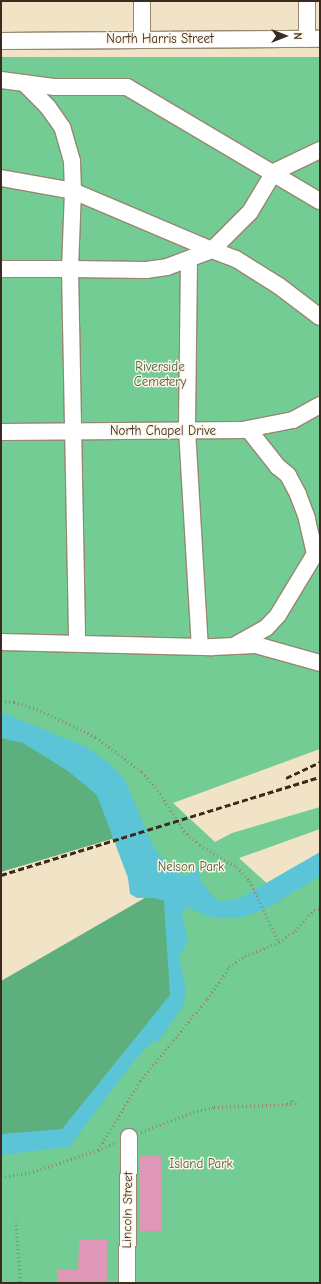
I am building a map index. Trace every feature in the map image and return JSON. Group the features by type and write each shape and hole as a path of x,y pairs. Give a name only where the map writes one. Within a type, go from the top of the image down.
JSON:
{"street":[{"path":"142,1 142,39"},
{"path":"307,1 313,39"},
{"name":"North Harris Street","path":"1,41 313,39"},
{"path":"1,80 54,87 127,87 230,149 274,172 320,201"},
{"path":"24,83 48,107 62,127 72,161 73,191 70,270 71,431 77,643"},
{"path":"1,269 146,270 189,260 212,250 250,212 274,172 320,150"},
{"path":"1,178 73,191 242,262 320,317"},
{"path":"189,260 187,430 200,647"},
{"name":"North Chapel Drive","path":"1,432 248,429 294,420 320,405"},
{"path":"232,646 266,628 278,615 317,555 307,518 288,475 278,468 248,429"},
{"path":"1,642 200,647 256,645 320,663"},
{"name":"Lincoln Street","path":"127,1283 129,1138"}],"path":[{"path":"1,701 14,702 37,709 96,737 142,772 158,790 184,831 200,845 237,867 250,881 279,942"},
{"path":"98,1150 140,1080 207,999 230,967 246,956 279,942 295,931 314,910 320,909"},
{"path":"287,1104 293,1100 296,1104"},
{"path":"1,1177 29,1172 98,1150 193,1112 214,1107 292,1104"},
{"path":"16,1221 21,1283"}],"green space":[{"name":"Riverside Cemetery","path":"1,57 320,57 320,749 173,803 215,842 232,833 320,807 320,829 239,858 272,888 320,860 320,1283 1,1283 1,1146 177,997 147,866 1,727"},
{"path":"1,727 49,744 132,833 1,872"},
{"path":"162,888 170,900 177,997 66,1140 1,1147 1,981"}],"water":[{"path":"1,712 86,747 108,762 124,778 154,848 174,871 187,876 197,868 203,884 218,902 240,898 320,852 320,876 268,908 240,918 214,918 185,907 182,916 188,941 179,957 186,991 183,1006 158,1042 154,1041 138,1056 69,1147 1,1155 1,1134 62,1129 170,995 164,901 155,898 137,898 130,894 128,878 97,795 68,771 23,743 1,738"}],"building":[{"path":"140,1156 161,1156 161,1231 140,1231"},
{"path":"79,1240 107,1240 107,1283 57,1283 57,1270 78,1270"}],"railway":[{"path":"286,778 320,762"},
{"path":"1,875 320,777"}],"park label":[{"name":"Nelson Park","path":"191,867"},
{"name":"Island Park","path":"201,1164"}]}
